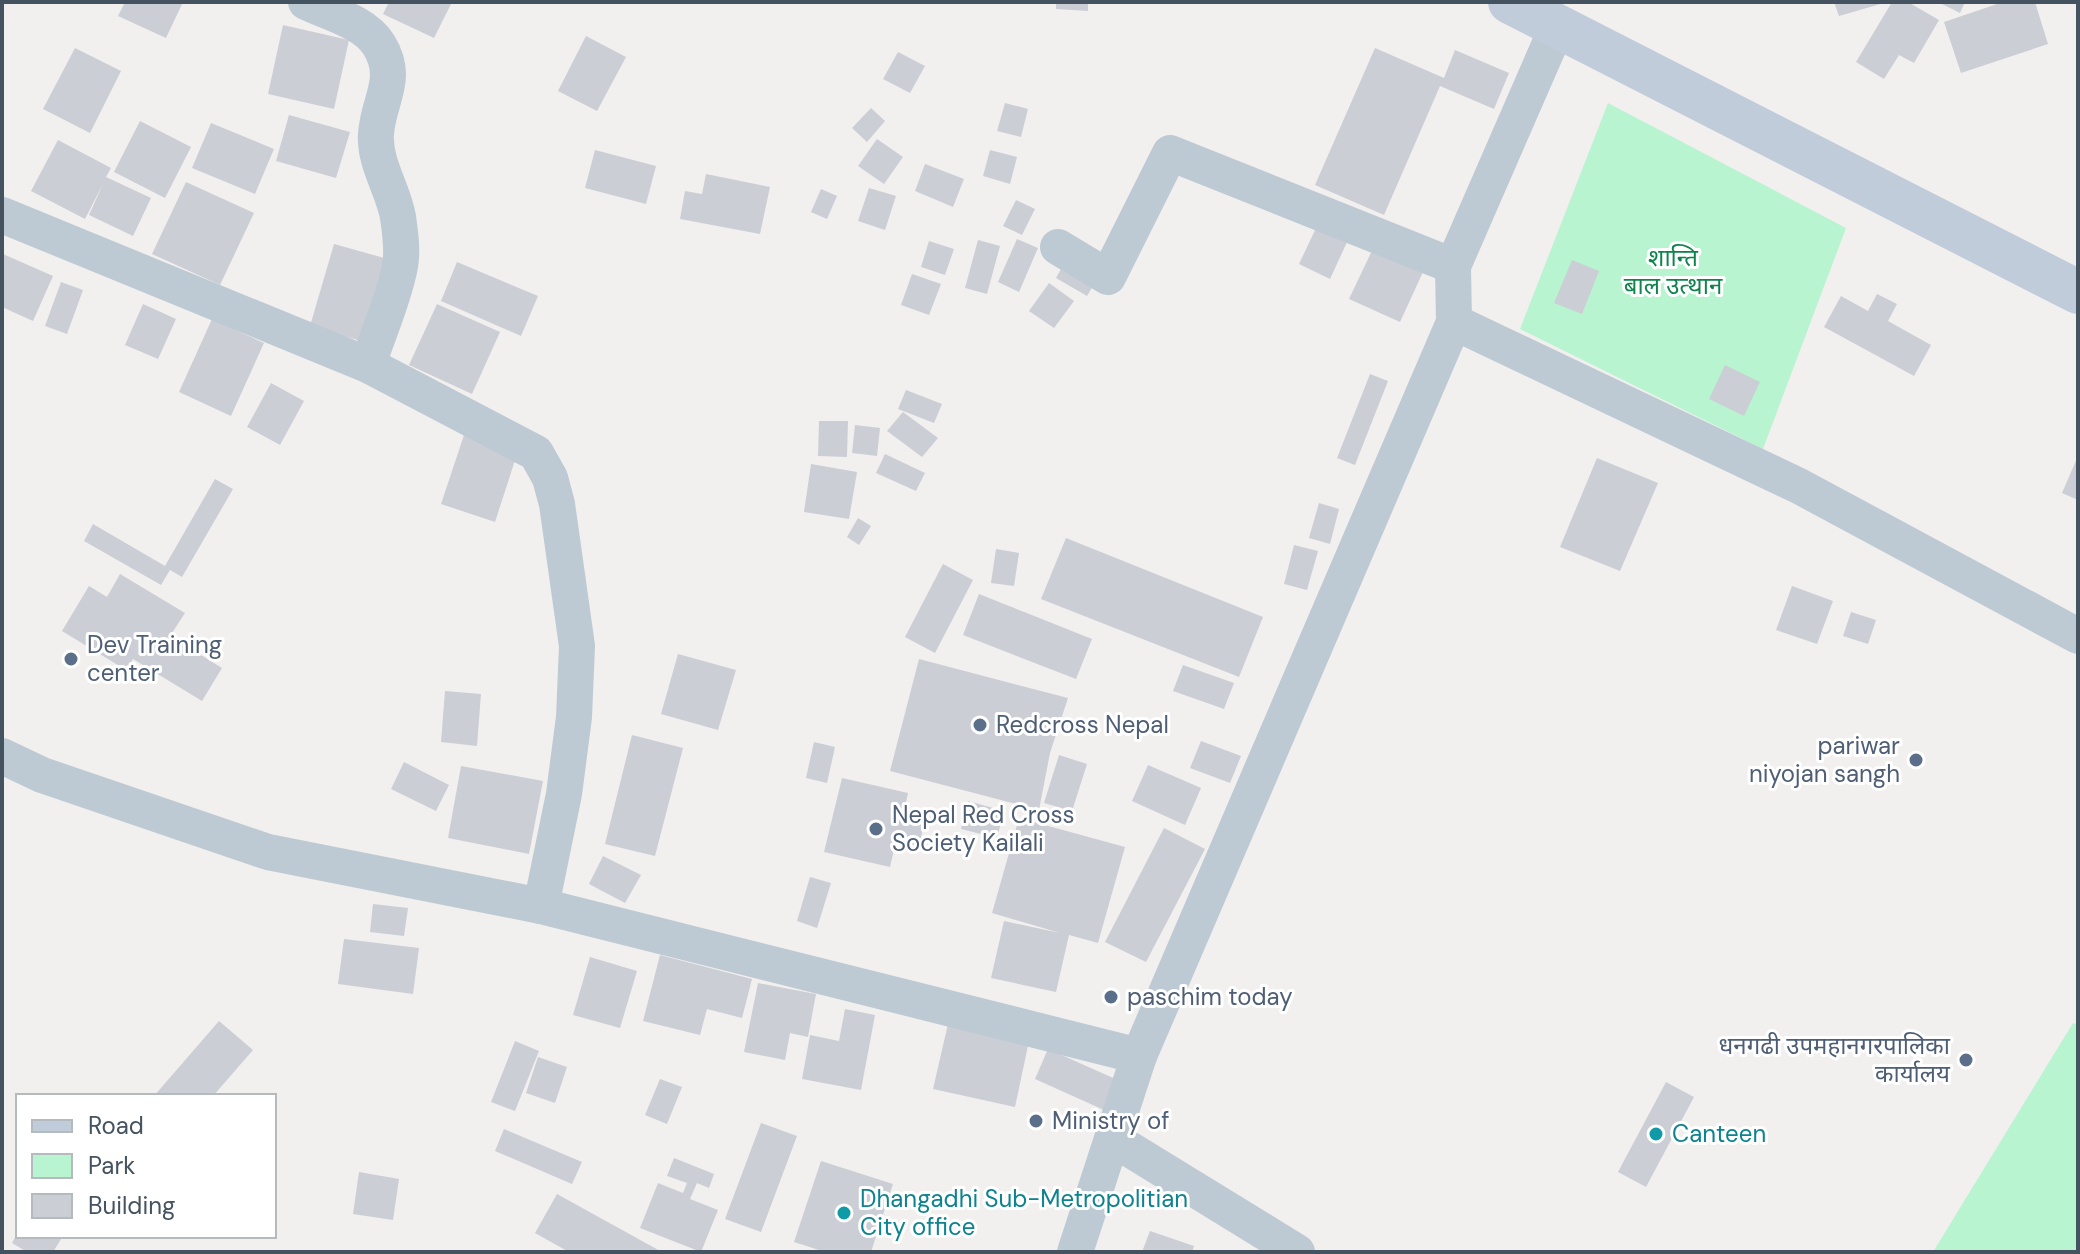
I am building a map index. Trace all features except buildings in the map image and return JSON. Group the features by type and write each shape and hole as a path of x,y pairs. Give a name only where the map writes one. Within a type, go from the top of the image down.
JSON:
{"street":[{"path":"306,2 366,32 378,42 388,64 389,77 376,132 376,150 397,213 400,267 368,365"},
{"path":"1510,2 1562,13 2078,292"},
{"path":"1075,1252 1139,1056 1454,322 1453,266 1562,13"},
{"path":"1058,247 1108,277 1170,153 1453,266"},
{"path":"2,215 368,365 536,453 550,478 557,504 577,646 574,717 564,794 541,906"},
{"path":"1454,322 1799,486 2078,636"},
{"path":"2,756 42,775 268,852 541,906 1139,1056"},
{"path":"1113,1139 1297,1252"}],"green space":[{"name":"शान्ति बाल उत्थान","path":"1608,103 1846,228 1763,449 1520,329"},
{"path":"2073,1023 2078,1025 2078,1252 1933,1252"}],"place":[{"name":"Dev Training center","path":"71,659"},
{"name":"Redcross Nepal","path":"980,725"},
{"name":"pariwar niyojan sangh","path":"1916,760"},
{"name":"Nepal Red Cross Society Kailali","path":"876,829"},
{"name":"paschim today","path":"1111,997"},
{"name":"धनगढी उपमहानगरपालिका कार्यालय","path":"1966,1060"},
{"name":"Ministry of","path":"1036,1121"},
{"name":"Canteen","path":"1656,1134"},
{"name":"Dhangadhi Sub-Metropolitian City office","path":"844,1213"}]}
